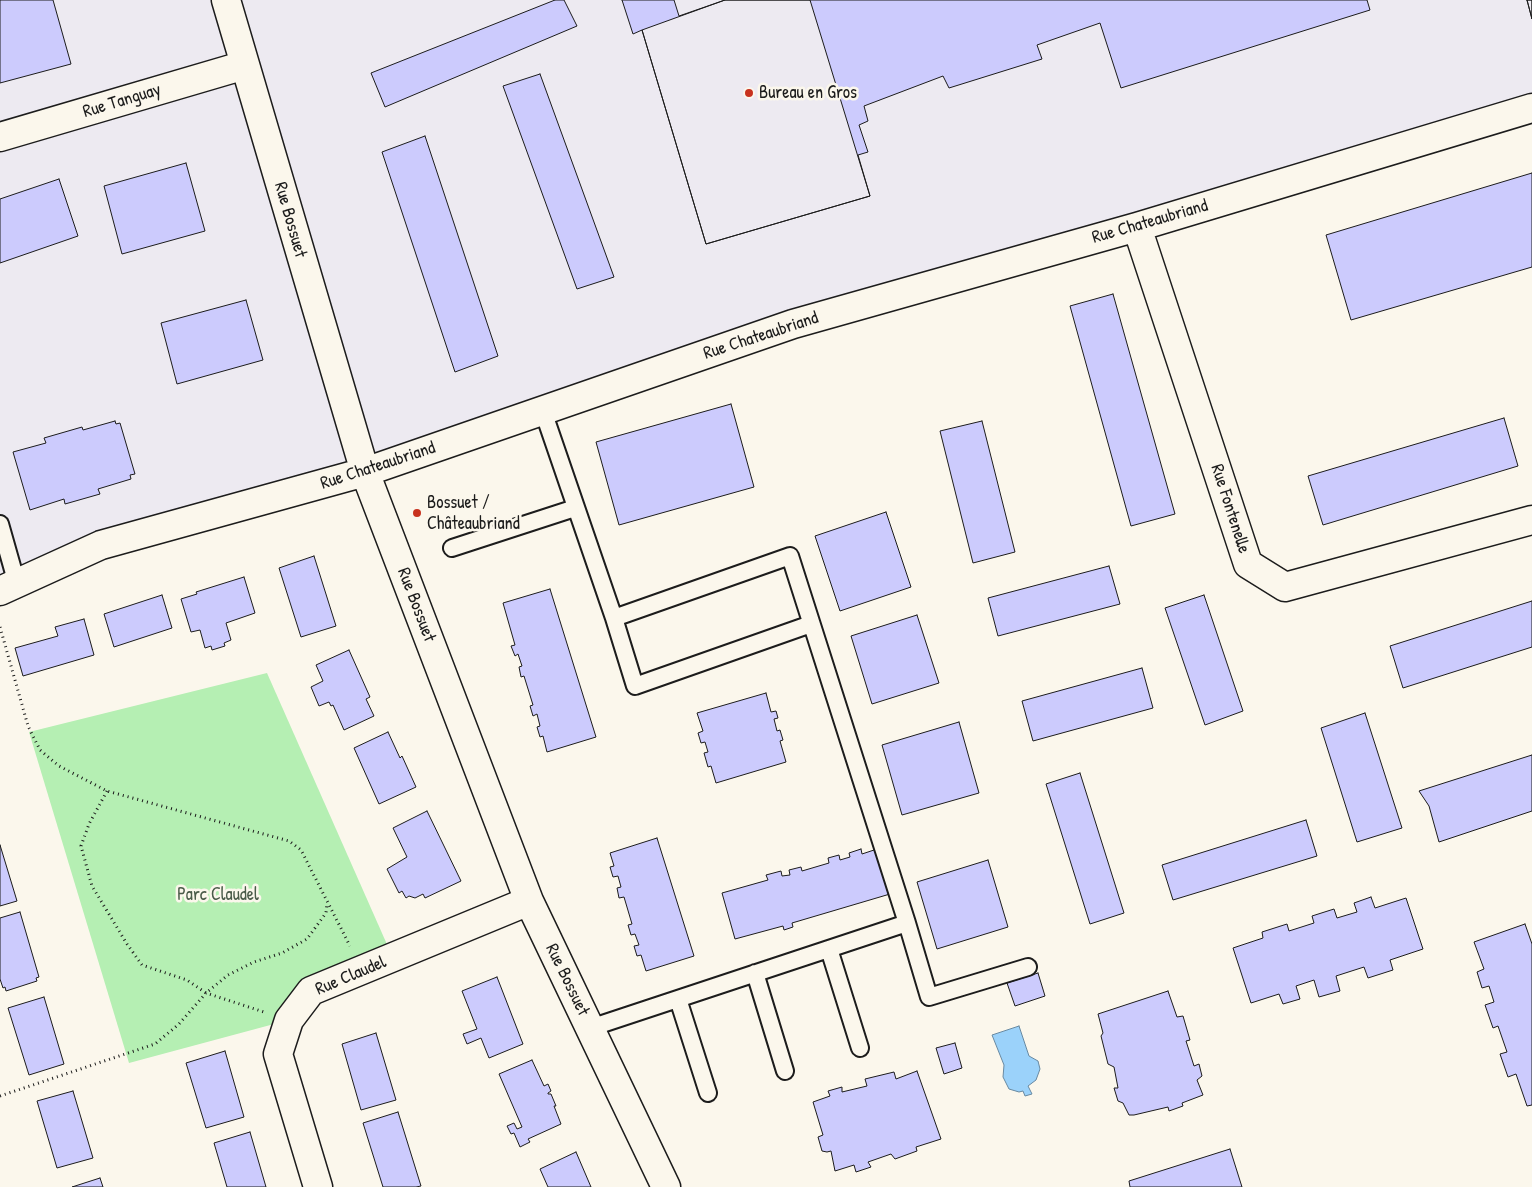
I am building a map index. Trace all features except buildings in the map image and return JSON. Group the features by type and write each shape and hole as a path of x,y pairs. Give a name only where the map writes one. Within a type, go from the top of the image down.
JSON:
{"street":[{"name":"Rue Bossuet","path":"226,0 365,472 529,901 666,1187"},
{"name":"Rue Tanguay","path":"0,137 244,64"},
{"name":"Rue Chateaubriand","path":"8,587 101,545 365,472 793,324 1137,227 1532,108"},
{"name":"Rue Fontenelle","path":"1137,227 1248,564 1285,587 1532,520"},
{"name":"Rue Claudel","path":"318,1187 278,1054 288,1020 311,992 529,901"}],"lane":[{"path":"543,411 614,618 635,686 811,624"},
{"path":"452,548 575,508"},
{"path":"0,524 8,587"},
{"path":"614,618 790,556 929,997 1028,967"},
{"path":"590,1028 907,923"},
{"path":"830,948 860,1048"},
{"path":"755,973 785,1070"},
{"path":"678,999 708,1094"}],"path":[{"path":"0,627 28,726 40,750 59,766 107,790 289,841 301,850 363,971"},
{"path":"107,790 89,824 82,846 92,886 142,965 188,980 206,992 288,1020"},
{"path":"0,1096 155,1044 179,1024 206,992 228,975 254,962 282,953 307,939 326,913 327,902"}],"shaded area":[{"path":"0,0 1532,0 1532,98 0,579"}],"green space":[{"name":"Parc Claudel","path":"267,673 393,958 289,1020 129,1063 29,732"}],"water":[{"path":"1019,1026 1029,1056 1038,1061 1040,1069 1036,1080 1028,1086 1032,1094 1025,1096 1023,1091 1019,1092 1009,1089 1003,1077 1004,1065 992,1035"}],"place":[{"name":"Bureau en Gros","path":"749,93"},
{"name":"Bossuet / Châteaubriand","path":"417,513"}]}
